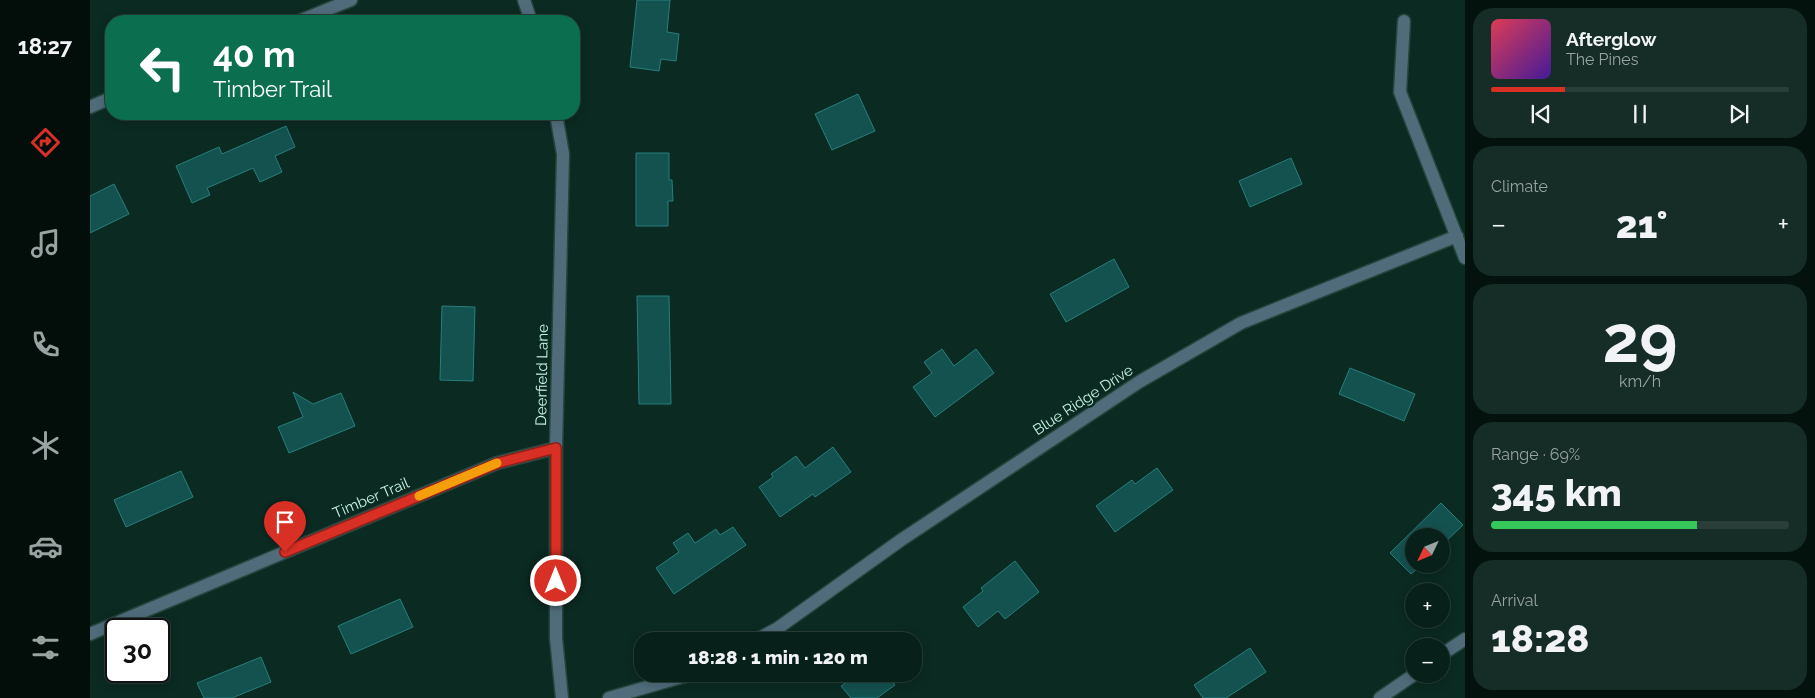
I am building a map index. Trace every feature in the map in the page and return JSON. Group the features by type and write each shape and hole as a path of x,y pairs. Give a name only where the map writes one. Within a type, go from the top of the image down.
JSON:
{"street":[{"path":"314,15 350,0"},
{"path":"524,0 529,15"},
{"path":"1404,21 1400,92 1465,258"},
{"path":"90,106 105,100"},
{"name":"Deerfield Lane","path":"557,120 563,154 556,448 556,638 562,698"},
{"name":"Blue Ridge Drive","path":"771,632 901,540 1139,382 1241,323 1456,236"},
{"name":"Timber Trail","path":"90,634 498,463 556,448"},
{"path":"1450,649 1465,639"},
{"path":"1380,698 1405,681"},
{"path":"609,698 664,682"}],"building":[{"path":"637,0 670,0 667,32 679,34 676,61 661,59 659,71 630,67"},
{"path":"858,94 875,131 832,150 815,114"},
{"path":"286,126 295,147 275,156 282,172 260,182 253,168 207,188 210,195 192,203 176,166 219,147 222,154"},
{"path":"636,153 669,153 669,180 672,180 673,201 668,201 668,226 636,226"},
{"path":"1291,158 1302,184 1250,207 1239,181"},
{"path":"114,184 129,214 90,233 90,196"},
{"path":"1114,259 1129,287 1066,322 1050,294"},
{"path":"637,296 669,296 671,404 639,404"},
{"path":"442,306 475,307 473,381 440,380"},
{"path":"942,349 954,366 976,349 994,373 935,417 913,387 932,373 924,362"},
{"path":"1350,368 1415,394 1404,421 1339,394"},
{"path":"293,392 313,404 341,393 355,426 289,453 278,427 303,417"},
{"path":"833,447 851,472 815,497 813,494 780,517 759,487 773,477 771,474 796,456 805,468"},
{"path":"1157,468 1173,490 1115,532 1096,506 1132,480 1135,484"},
{"path":"181,471 193,497 126,527 114,500"},
{"path":"1441,503 1463,525 1450,537 1450,528 1416,528"},
{"path":"733,527 746,545 674,594 656,568 679,552 673,543 688,533 695,543 716,529 720,535"},
{"path":"1405,538 1405,568 1390,553"},
{"path":"1015,561 1039,592 1005,619 998,611 978,627 963,607 983,591 981,588"},
{"path":"400,599 413,627 351,654 338,626"},
{"path":"1250,648 1266,672 1226,698 1203,698 1194,685"},
{"path":"261,657 271,682 232,698 204,698 197,683"},
{"path":"847,682 893,682 895,685 877,698 851,698 841,686"}],"slow traffic":[{"path":"419,496 497,463"}],"route":[{"path":"285,552 498,463 556,448 556,581"}]}
